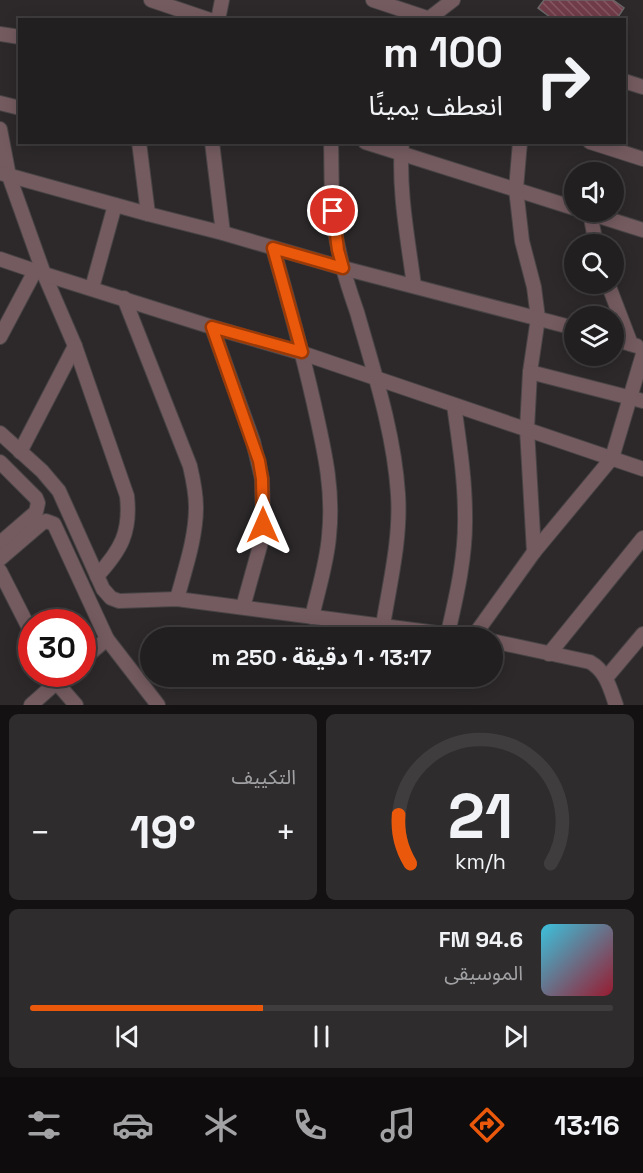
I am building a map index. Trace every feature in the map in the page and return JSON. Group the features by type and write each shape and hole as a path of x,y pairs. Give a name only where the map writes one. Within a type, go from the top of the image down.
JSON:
{"street":[{"path":"151,0 204,18"},
{"path":"218,18 222,0"},
{"path":"374,0 427,18"},
{"path":"431,18 453,0"},
{"path":"0,34 18,37"},
{"path":"626,82 643,87"},
{"path":"0,103 18,108"},
{"path":"0,129 5,174 40,273 75,346 127,496 128,526 124,539 112,560 97,576"},
{"path":"139,144 148,214"},
{"path":"212,144 223,233"},
{"path":"331,144 333,211 338,250 376,379 393,455 398,497 396,544 383,625"},
{"path":"377,144 401,148 564,205"},
{"path":"520,144 516,189 522,241 534,287 538,318 530,372 527,429 534,552"},
{"path":"596,144 643,159"},
{"path":"401,148 403,195 414,286"},
{"path":"5,174 343,268 564,325"},
{"path":"92,288 115,205"},
{"path":"619,222 643,230"},
{"path":"273,248 302,352 329,472 328,546 312,617"},
{"path":"0,259 212,327 302,352 643,468"},
{"path":"0,337 40,273"},
{"path":"613,294 637,346"},
{"path":"124,298 190,465 194,486 196,507 194,528 177,599"},
{"path":"212,327 253,441 262,479 263,525 260,546 243,608"},
{"path":"20,452 75,346"},
{"path":"481,627 534,552 612,458 637,399 643,354"},
{"path":"530,372 637,399"},
{"path":"449,627 462,567 465,528 463,475 454,405"},
{"path":"0,433 42,471 59,491 97,576 111,598 124,601 177,599 399,627"},
{"path":"0,462 36,498 38,503 36,512 0,543"},
{"path":"0,559 42,523 46,521 54,524 107,639 158,705"},
{"path":"549,654 643,538"},
{"path":"0,571 19,609"},
{"path":"606,678 643,634"},
{"path":"96,648 107,639"},
{"path":"503,644 590,662 601,670 606,678 616,705"},
{"path":"31,705 48,687"},
{"path":"65,687 76,705"}],"building":[{"path":"544,0 613,0 624,8 617,18 551,18 538,8"}],"route":[{"path":"263,525 262,479 259,461 212,327 302,352 273,248 343,268 338,250 333,211"}]}
